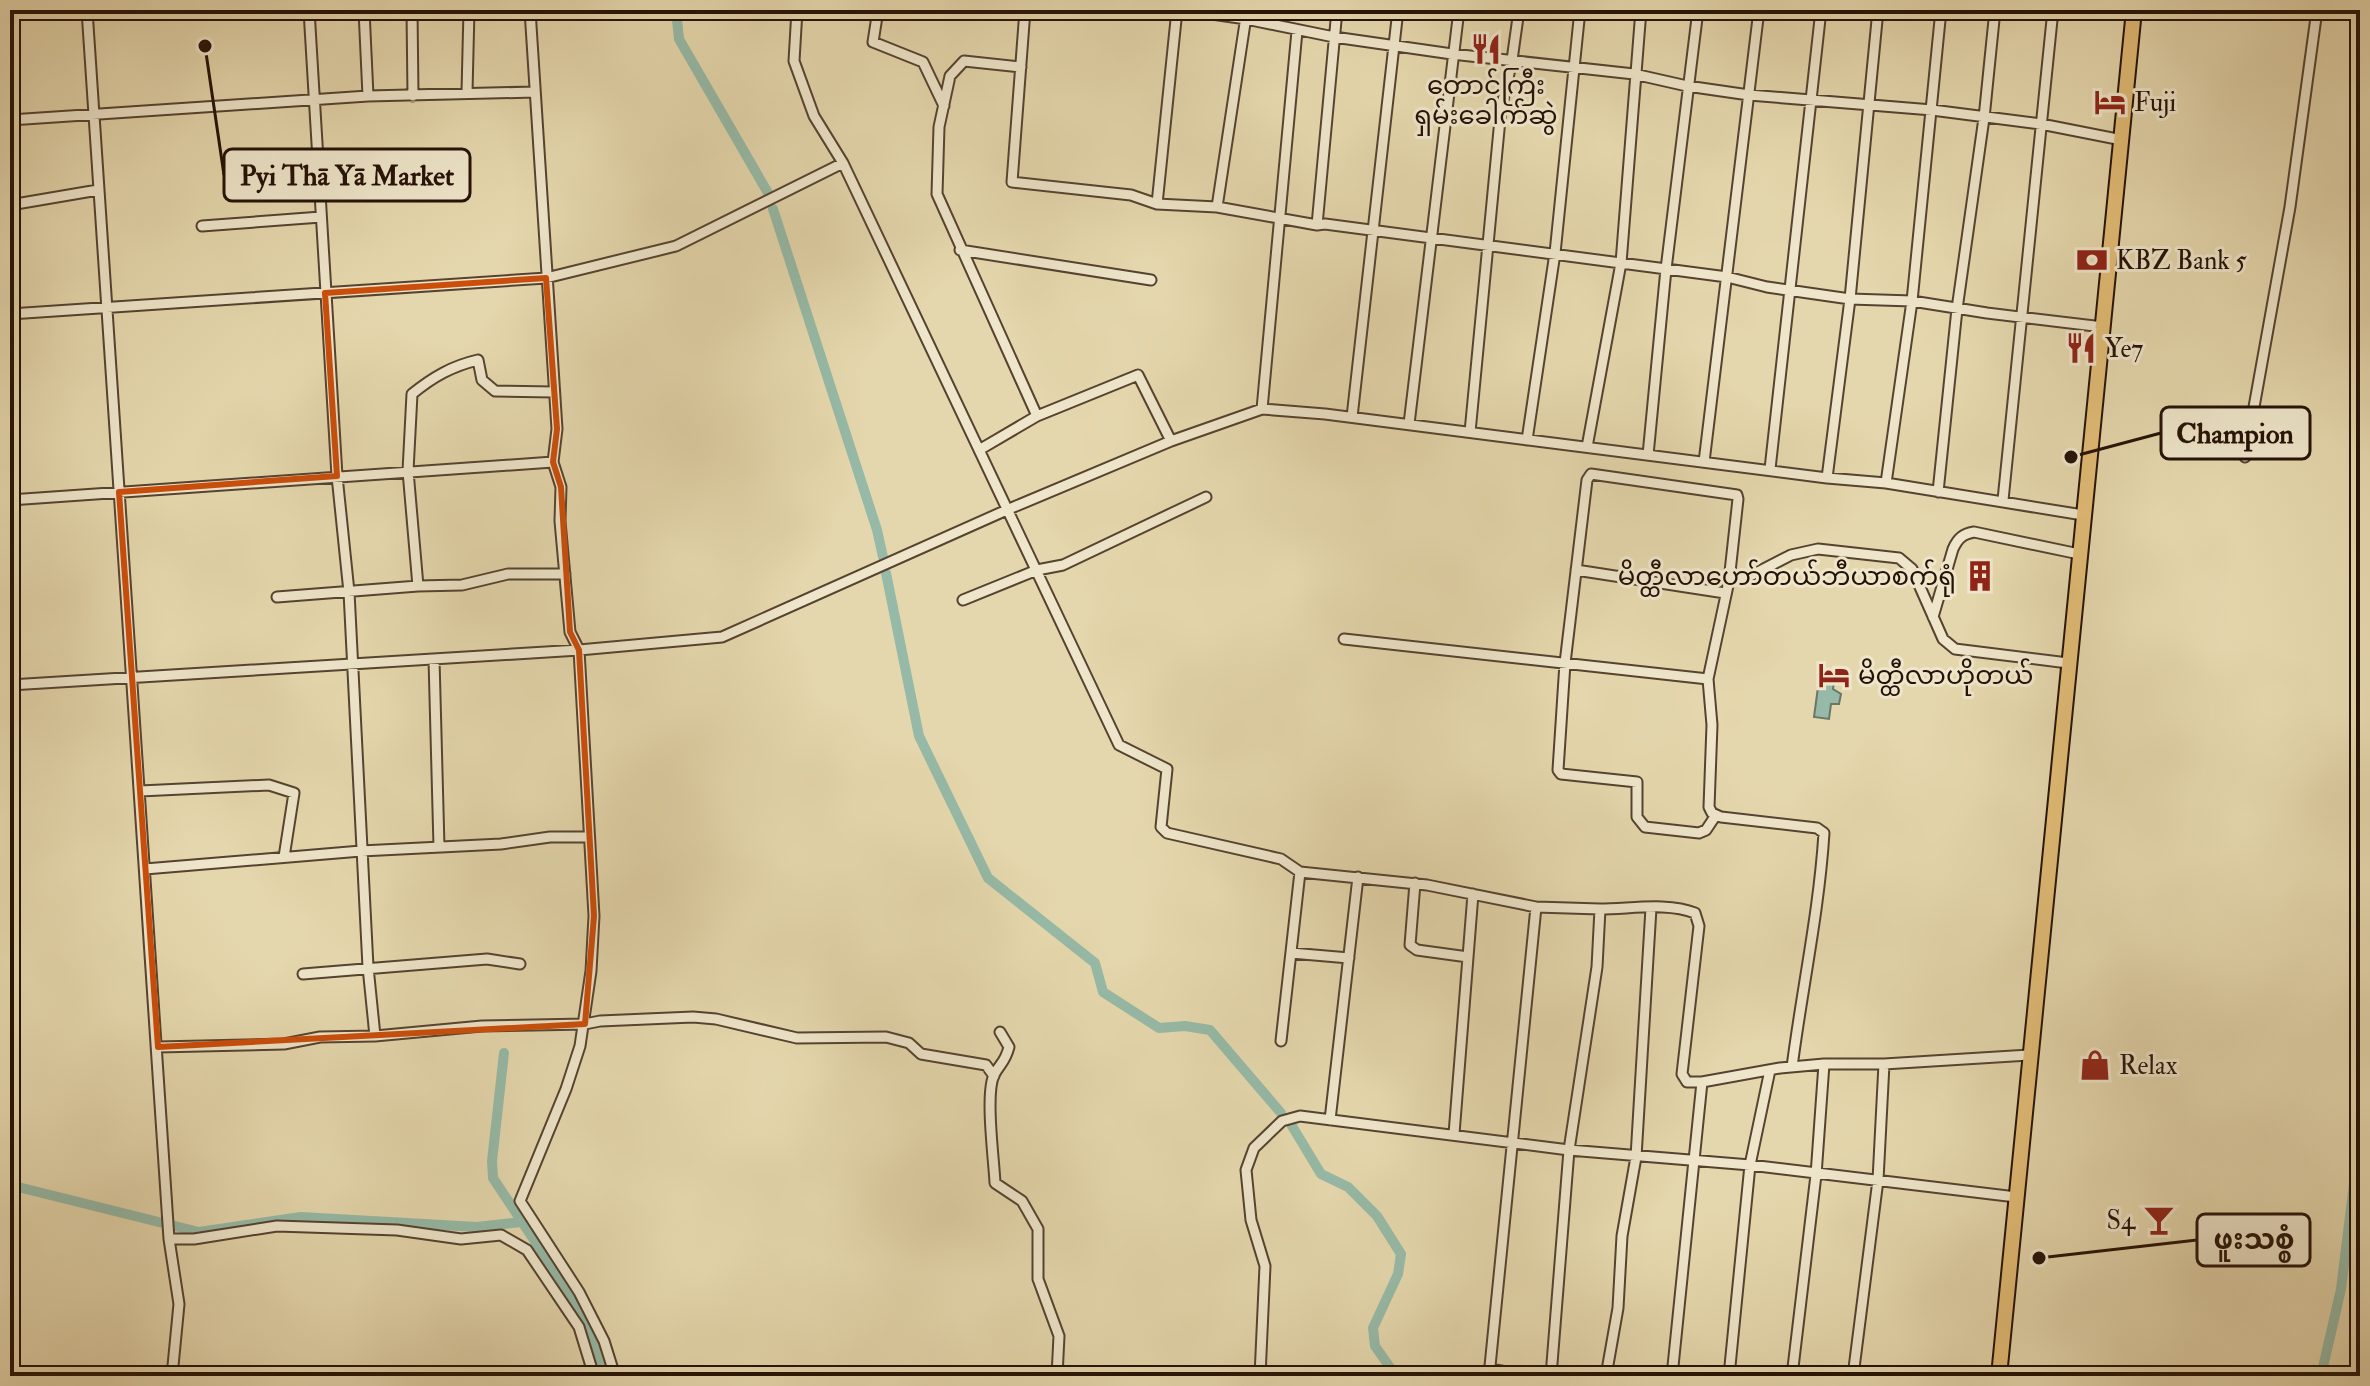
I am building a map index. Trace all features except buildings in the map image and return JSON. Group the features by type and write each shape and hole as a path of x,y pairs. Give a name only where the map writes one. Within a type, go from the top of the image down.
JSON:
{"highway":[{"path":"1999,1376 2134,10"}],"street":[{"path":"87,10 169,1239 179,1304 172,1376"},
{"path":"309,10 337,476 349,592 361,851 375,1036"},
{"path":"364,10 368,96"},
{"path":"412,10 413,96"},
{"path":"467,92 469,10"},
{"path":"530,10 557,429 553,462 561,487 560,521 570,632 579,650 594,916 585,1024 566,1089 520,1201 579,1292 604,1341 615,1376"},
{"path":"797,10 794,61 814,116 843,163 1119,745 1167,769 1161,827 1167,833 1281,859 1300,872 1415,883 1536,907 1684,909 1695,913 1699,926 1682,1074 1687,1082 1824,1064 1884,1064 2029,1055"},
{"path":"878,10 873,42 923,62 944,106"},
{"path":"1025,10 1012,182 1131,195 1157,204 1217,207 1317,225 1727,277 1791,291 1850,299 1912,301 2103,327"},
{"path":"1157,204 1177,10"},
{"path":"1184,10 1247,14 1297,31 1452,54 1634,74 1749,95 1932,110 2041,124 2122,140"},
{"path":"1317,225 1337,10"},
{"path":"1352,417 1398,10"},
{"path":"1409,424 1459,10"},
{"path":"1470,432 1501,109 1519,10"},
{"path":"1527,440 1555,253 1580,10"},
{"path":"1587,447 1621,263 1641,10"},
{"path":"1648,455 1666,269 1698,10"},
{"path":"1704,462 1759,10"},
{"path":"1770,469 1821,10"},
{"path":"1827,478 1850,299 1878,10"},
{"path":"1886,483 1912,301 1941,10"},
{"path":"1938,492 1957,309 1984,118 1995,10"},
{"path":"2003,500 2053,10"},
{"path":"2245,457 2290,207 2317,10"},
{"path":"1217,207 1247,14"},
{"path":"1262,409 1297,31"},
{"path":"1021,67 964,61 950,76 939,127 937,194 1037,416"},
{"path":"10,120 368,96 534,92"},
{"path":"10,314 546,278 676,246 843,163"},
{"path":"10,205 98,190"},
{"path":"202,226 321,217"},
{"path":"960,250 1151,280"},
{"path":"418,586 408,471 412,394 433,377 478,360 482,380 495,391 554,392"},
{"path":"979,450 1037,416 1138,375 1171,441"},
{"path":"10,685 579,650 722,637 1009,509 1171,441 1262,409 1352,417 1886,483 2083,515"},
{"path":"10,500 553,462"},
{"path":"1716,815 1706,830 1699,833 1645,827 1637,817 1637,782 1561,774 1557,762 1565,663 1587,480 1591,474 1737,495 1729,581 1708,679 1712,725 1709,807 1716,815 1817,828 1824,833 1818,900 1802,985 1792,1067"},
{"path":"963,600 1037,570 1063,565 1206,497"},
{"path":"1933,617 1953,549 1964,534 1974,532 2079,554"},
{"path":"1729,581 1752,575 1791,555 1818,549 1899,558 1912,569 1946,643 1955,649 2068,663"},
{"path":"1576,570 1725,593"},
{"path":"277,597 462,585 508,574 565,574"},
{"path":"1344,639 1708,679"},
{"path":"434,659 439,847"},
{"path":"140,791 269,785 294,793 284,857"},
{"path":"145,869 361,851 501,844 550,837 589,837"},
{"path":"1281,1041 1300,872"},
{"path":"1330,1120 1358,877"},
{"path":"1415,883 1410,945 1417,950 1468,957"},
{"path":"1454,1134 1473,894"},
{"path":"1530,1376 1489,1373 1536,907"},
{"path":"1606,1376 1618,1308 1622,1236 1636,1157 1651,908"},
{"path":"1551,1376 1569,1150 1597,967 1600,909"},
{"path":"1291,953 1349,958"},
{"path":"303,974 487,959 520,964"},
{"path":"158,1047 284,1044 320,1037 375,1036 482,1026 693,1017 716,1019 797,1038 886,1037 909,1043 921,1054 986,1065 994,1076"},
{"path":"1000,1032 1009,1047 1005,1063 994,1076 990,1119 995,1183 1022,1201 1038,1229 1038,1279 1059,1336 1057,1376"},
{"path":"1792,1376 1816,1175 1824,1064"},
{"path":"1853,1376 1878,1180 1884,1064"},
{"path":"1729,1376 1750,1165 1770,1070"},
{"path":"1672,1376 1702,1082"},
{"path":"1260,1376 1265,1266 1251,1220 1246,1170 1254,1148 1282,1121 1300,1116 1569,1150 1750,1165 2016,1197"},
{"path":"169,1239 194,1239 277,1226 397,1230 461,1239 501,1235 527,1250 579,1327 594,1376"}],"highlighted area":[{"path":"546,278 557,429 553,462 561,487 570,632 579,650 594,916 585,1024 158,1047 119,492 337,476 325,293"}],"shaded area":[{"path":"1820,672 1835,674 1833,689 1841,694 1839,704 1831,704 1829,719 1814,717"}],"waterway":[{"path":"676,10 679,39 768,193"},
{"path":"773,209 877,530 883,557"},
{"path":"886,573 919,736 988,878 1095,963 1103,992 1159,1028 1185,1026 1210,1030 1281,1113"},
{"path":"504,1053 492,1161 493,1178 585,1317 603,1376"},
{"path":"1292,1126 1321,1174 1348,1187 1377,1216 1401,1254 1398,1274 1373,1328 1375,1346 1396,1376"},
{"path":"2321,1376 2341,1289 2360,1135"},
{"path":"10,1185 199,1232 301,1217 477,1227 521,1222"}],"place":[{"name":"Pyi Thā Yā Market","path":"205,46"},
{"name":"တောင်ကြီး ရှမ်းခေါက်ဆွဲ","path":"1486,49"},
{"name":"Fuji","path":"2110,102"},
{"name":"KBZ Bank 5","path":"2092,260"},
{"name":"Ye7","path":"2081,348"},
{"name":"Champion","path":"2071,457"},
{"name":"မိတ္ထီလာဟော်တယ်ဘီယာစက်ရုံ","path":"1980,576"},
{"name":"မိတ္ထီလာဟိုတယ်","path":"1834,675"},
{"name":"Relax","path":"2095,1065"},
{"name":"S4","path":"2159,1220"},
{"name":"ဖူးသစ္စံ","path":"2039,1258"}]}
